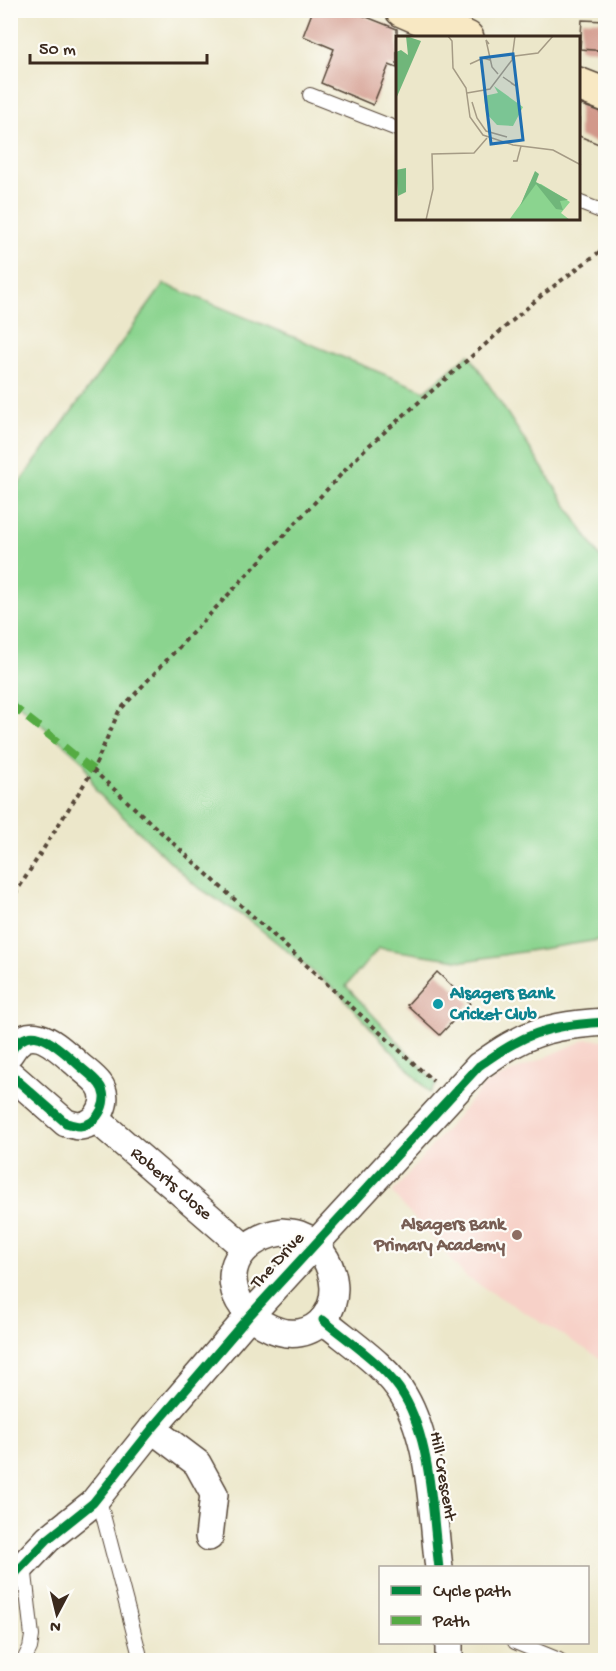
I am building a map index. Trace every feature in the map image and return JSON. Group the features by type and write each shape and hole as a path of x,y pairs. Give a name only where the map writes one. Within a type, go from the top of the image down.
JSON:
{"main road":[{"path":"402,10 462,36"},
{"path":"580,84 606,95"}],"street":[{"name":"The Drive","path":"17,1572 48,1539 93,1503 250,1315 479,1066 515,1042 540,1032 568,1025 606,1022"},
{"path":"10,1053 22,1040 34,1036 48,1039 100,1085 104,1098 103,1108 96,1119 86,1125 77,1126 66,1122 10,1074"},
{"name":"Roberts Close","path":"96,1119 245,1248"},
{"path":"282,1232 300,1235 316,1245 327,1259 335,1284 334,1300 323,1320 308,1331 294,1333 271,1329 250,1315 235,1292 233,1279 236,1264 245,1248 254,1240 267,1234 282,1232"},
{"name":"Hill Crescent","path":"323,1320 386,1373 404,1395 417,1428 426,1464 439,1566"},
{"path":"152,1430 197,1463 214,1494 208,1538"},
{"path":"449,1644 449,1660"}],"lane":[{"path":"310,95 396,129"},
{"path":"580,202 606,213"},
{"path":"98,1496 141,1660"},
{"path":"17,1572 32,1636 29,1659"},
{"path":"520,1644 559,1660"}],"path":[{"path":"10,902 93,770 119,711 365,449 542,295 606,247"},
{"path":"93,770 450,1096"}],"shaded area":[{"name":"Alsagers Bank Primary Academy","path":"587,1039 605,1040 605,1361 466,1277 392,1193 485,1084"}],"green space":[{"path":"164,284 425,391 469,354 605,565 605,939 464,961 379,948 346,986 437,1084 430,1093 339,993 249,920 196,886 96,791 84,762 11,698 11,495"}],"building":[{"path":"313,10 349,10 397,29 396,68 389,65 373,105 321,83 334,49 303,36"},
{"path":"582,20 606,21 606,51 580,49"},
{"path":"580,104 606,114 606,147 580,136"},
{"name":"Alsagers Bank Cricket Club","path":"437,972 470,1003 440,1035 407,1005"}],"marked path":[{"path":"10,704 93,770"}],"cycle path":[{"path":"10,1579 48,1539 93,1503 152,1429 250,1315 479,1066 510,1045 537,1033 571,1025 606,1022"},
{"path":"10,1053 18,1043 34,1036 51,1043 99,1084 104,1097 101,1110 98,1116 87,1124 78,1126 66,1123 10,1074"},
{"path":"323,1320 388,1375 404,1396 413,1415 426,1457 439,1566"}],"place":[{"name":"Alsagers Bank Cricket Club","path":"438,1004"},
{"name":"Alsagers Bank Primary Academy","path":"517,1235"}]}
